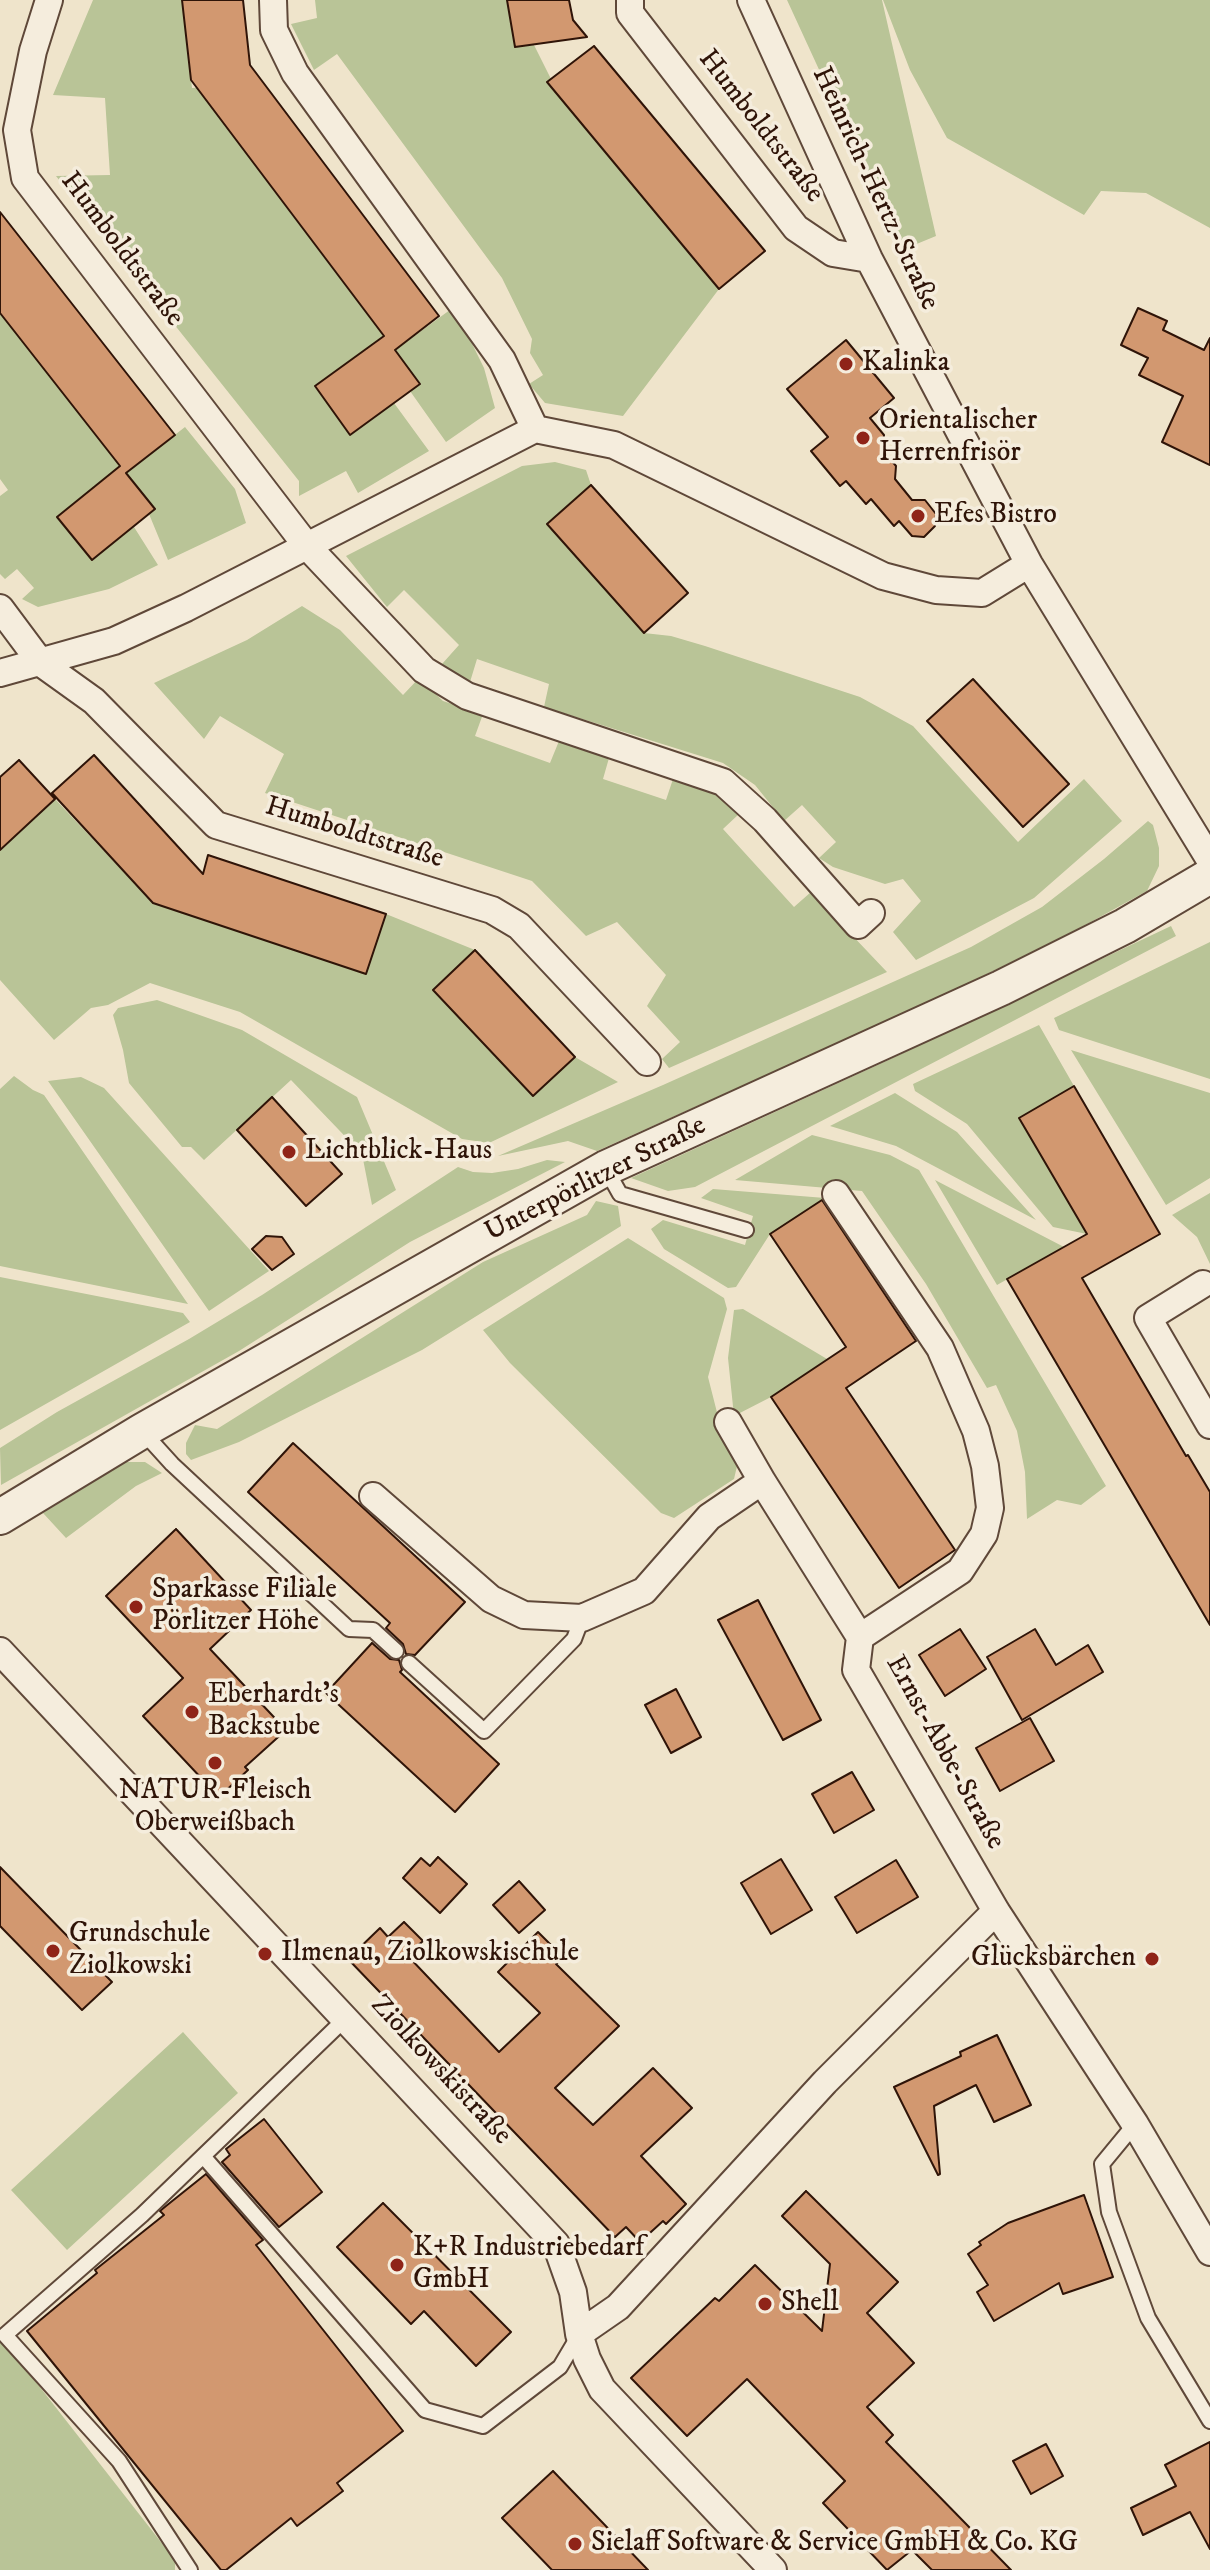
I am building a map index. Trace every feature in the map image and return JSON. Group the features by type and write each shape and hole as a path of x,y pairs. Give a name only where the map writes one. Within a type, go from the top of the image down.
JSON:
{"street":[{"name":"Humboldtstraße","path":"49,0 33,51 17,130 25,178 306,545 424,670 467,696 723,782 765,820 858,925 871,913"},
{"path":"273,0 274,30 295,73 502,360 535,429"},
{"name":"Humboldtstraße","path":"630,0 630,13 796,228 833,253 869,259"},
{"name":"Heinrich-Hertz-Straße","path":"751,0 869,259 1029,564 1210,860"},
{"path":"0,673 114,641 186,608 535,429 614,445 883,576 936,590 982,593 1029,564"},
{"name":"Humboldtstraße","path":"0,608 41,663 94,701 216,825 492,910 519,926 647,1062"},
{"name":"Unterpörlitzer Straße","path":"0,1517 142,1431 606,1168 1001,988 1125,926 1210,876"},
{"name":"Ernst-Abbe-Straße","path":"836,1194 940,1348 976,1431 985,1466 990,1508 984,1534 960,1571 860,1637 856,1670 996,1911 1135,2124 1210,2252"},
{"path":"1203,1284 1148,1318 1210,1425"},
{"path":"728,1422 860,1637"},
{"path":"373,1496 491,1599 524,1615 582,1618 644,1591 709,1517 762,1481"},
{"name":"Ziolkowskistraße","path":"0,1651 556,2244 573,2292 579,2334 602,2389 773,2570"},
{"path":"579,2334 618,2307 825,2082 996,1911"}],"lane":[{"path":"606,1168 620,1194 746,1230"},
{"path":"142,1431 172,1464 349,1629 373,1630 396,1651"},
{"path":"409,1663 484,1731 574,1639 582,1618"},
{"path":"190,2570 119,2461 5,2335 142,2215 346,2018"},
{"path":"1135,2124 1102,2164 1109,2212 1148,2318 1210,2421"},
{"path":"203,2156 425,2410 483,2426 560,2367 579,2334"}],"green space":[{"path":"93,0 182,0 192,88 210,87 384,336 315,387 350,434 394,403 429,451 358,493 346,471 299,496 299,481 56,176 110,175 105,98 53,95"},
{"path":"315,0 507,0 515,47 534,45 551,79 547,82 719,289 623,416 545,403 529,384 543,375 530,353 532,339 502,278 337,54 314,70 291,24 317,18"},
{"path":"787,0 882,0 936,236 902,250"},
{"path":"883,0 1210,0 1210,228 1146,193 1101,191 1084,215 947,138 910,70"},
{"path":"454,307 484,368 495,408 446,442 410,391 395,350"},
{"path":"0,313 120,466 57,517 92,560 134,527 158,565 109,589 38,607 22,599 34,588 17,569 5,579 0,574 0,496 8,490 0,479"},
{"path":"185,427 235,489 246,523 168,560 149,514 155,509 126,473"},
{"path":"555,462 586,470 591,485 547,524 644,633 671,636 705,646 860,697 913,726 1018,842 1084,779 1122,821 1034,898 916,960 893,932 921,901 903,879 885,884 833,867 819,858 836,842 802,805 784,821 755,785 723,763 544,707 549,684 477,659 470,682 442,664 459,645 404,590 387,607 346,556 522,466"},
{"path":"302,606 340,630 403,695 419,678 443,701 483,714 475,736 550,763 559,741 609,758 603,779 666,800 673,779 712,792 740,813 723,829 794,907 811,892 887,972 669,1068 662,1059 680,1042 647,1006 666,975 617,922 586,936 532,881 265,793 284,754 220,716 204,739 154,683 247,640"},
{"path":"55,799 152,902 365,974 386,914 475,950 434,990 533,1096 575,1057 618,1082 489,1143 462,1139 240,1012 150,983 108,1005 91,1008 54,1040 0,980 0,850"},
{"path":"1148,821 1153,825 1159,848 1159,866 1147,891 1060,939 924,1004 597,1151 568,1141 498,1156 971,947 1042,907"},
{"path":"1171,926 1176,936 695,1187 668,1191 631,1178 882,1063"},
{"path":"1210,942 1210,1079 1059,1030 1054,1018"},
{"path":"157,1000 242,1030 357,1097 396,1190 372,1205 362,1154 291,1080 204,1160 191,1147 182,1147 129,1083 113,1015 118,1008"},
{"path":"1039,1025 1074,1086 1019,1118 1087,1234 1053,1227 967,1124 915,1091 913,1084"},
{"path":"1071,1050 1210,1093 1210,1178 1166,1205"},
{"path":"14,1076 44,1095 188,1304 0,1266 0,1089"},
{"path":"81,1077 104,1088 269,1271 209,1311 48,1081"},
{"path":"895,1093 957,1132 1036,1220 896,1146 830,1126"},
{"path":"812,1135 890,1155 919,1170 1106,1486 1081,1505 1057,1500 1027,1519 1025,1472 1017,1431 996,1385 987,1388 926,1284 862,1191 735,1180"},
{"path":"547,1160 565,1162 410,1242 239,1351 1,1485 0,1448 262,1295 458,1167 492,1173"},
{"path":"935,1180 1064,1247 997,1285"},
{"path":"713,1189 825,1198 770,1234 736,1287 728,1288 664,1249 651,1229 663,1220 745,1245 753,1216 701,1198"},
{"path":"1210,1193 1210,1264 1197,1237 1172,1215"},
{"path":"596,1201 618,1206 621,1226 422,1350 239,1442 191,1460 186,1454 186,1443 195,1425 217,1429 483,1262 587,1215"},
{"path":"628,1238 724,1298 727,1309 708,1377 723,1436 738,1462 734,1479 674,1518 661,1513 510,1363 483,1330"},
{"path":"0,1277 183,1313 190,1322 0,1430"},
{"path":"743,1309 827,1359 771,1397 734,1416 728,1358 734,1310"},
{"path":"126,1462 145,1462 162,1473 136,1486 66,1538 43,1513"},
{"path":"183,2032 238,2093 67,2250 11,2190"},
{"path":"0,2336 175,2560 175,2570 0,2570"}],"building":[{"path":"182,0 243,0 250,65 439,316 395,350 420,384 350,435 315,386 384,336 191,80"},
{"path":"507,0 569,0 573,20 587,37 515,47"},
{"path":"594,46 765,251 719,289 547,82"},
{"path":"0,212 175,435 126,473 155,509 92,560 57,517 120,466 0,313"},
{"path":"1138,308 1167,321 1163,330 1204,350 1210,338 1210,465 1162,442 1183,396 1139,375 1148,358 1121,345"},
{"path":"846,340 894,398 870,418 884,435 883,450 896,466 895,479 912,500 925,500 936,514 935,526 924,537 912,536 899,521 894,526 871,499 866,504 846,481 840,486 811,451 828,437 787,389"},
{"path":"591,485 688,593 644,633 547,524"},
{"path":"973,679 1069,784 1023,827 927,721"},
{"path":"94,755 203,874 208,855 386,914 366,974 153,903 52,793"},
{"path":"19,760 55,799 0,850 0,777"},
{"path":"475,950 575,1057 533,1096 433,990"},
{"path":"1074,1086 1160,1234 1082,1278 1210,1492 1210,1625 1007,1279 1087,1234 1019,1118"},
{"name":"Lichtblick-Haus","path":"272,1097 342,1174 306,1206 237,1130"},
{"path":"822,1200 916,1341 846,1388 955,1550 899,1588 771,1397 846,1347 770,1234"},
{"path":"266,1236 282,1237 294,1254 272,1270 252,1249"},
{"path":"293,1443 465,1602 415,1655 406,1654 403,1644 386,1628 390,1623 248,1492"},
{"path":"176,1529 251,1610 210,1649 286,1730 245,1767 248,1770 219,1797 143,1716 183,1678 106,1596"},
{"path":"758,1600 821,1720 783,1740 718,1620"},
{"path":"960,1629 986,1669 945,1696 919,1655"},
{"path":"1035,1629 1056,1665 1088,1645 1103,1672 1022,1720 987,1657"},
{"path":"372,1643 390,1659 399,1660 400,1672 499,1764 455,1812 326,1693"},
{"path":"676,1689 701,1737 671,1753 645,1705"},
{"path":"1030,1718 1054,1761 1000,1791 976,1748"},
{"path":"852,1772 874,1810 834,1833 812,1794"},
{"path":"438,1857 467,1884 440,1913 403,1878 421,1858 430,1866"},
{"path":"781,1859 812,1910 771,1934 741,1883"},
{"path":"896,1860 918,1897 857,1933 835,1897"},
{"name":"Grundschule Ziolkowski","path":"0,1867 112,1982 82,2010 0,1926"},
{"path":"519,1881 545,1910 519,1933 493,1905"},
{"path":"404,1922 423,1941 407,1955 499,2052 540,2013 498,1972 538,1932 563,1957 556,1964 619,2026 555,2088 593,2125 653,2068 692,2108 641,2156 686,2204 666,2224 663,2221 640,2242 626,2227 615,2237 348,1959 380,1928 388,1937"},
{"path":"997,2035 1031,2105 994,2122 976,2085 934,2106 938,2175 894,2087 961,2056 960,2052"},
{"path":"264,2119 322,2192 279,2227 222,2162 230,2155 226,2149"},
{"path":"206,2174 263,2240 256,2245 403,2431 337,2483 343,2491 297,2526 291,2518 226,2570 221,2570 27,2331 97,2273 95,2270 164,2215 160,2211"},
{"path":"806,2191 898,2282 867,2313 914,2363 867,2407 893,2435 886,2442 1011,2570 932,2570 912,2550 887,2570 823,2503 845,2481 747,2379 687,2436 631,2378 715,2298 719,2301 755,2265 822,2331 830,2264 782,2216"},
{"path":"1084,2195 1113,2277 1063,2294 1059,2283 994,2321 977,2292 988,2285 968,2254 981,2245 979,2242 1008,2223"},
{"path":"383,2203 511,2332 476,2366 424,2311 411,2324 337,2247"},
{"path":"1210,2442 1210,2549 1190,2512 1143,2535 1131,2508 1176,2486 1165,2465"},
{"path":"1046,2444 1063,2476 1031,2494 1013,2461"},
{"name":"Sielaff Software & Service GmbH & Co. KG","path":"553,2471 648,2570 552,2570 502,2518"}],"place":[{"name":"Kalinka","path":"846,364"},
{"name":"Orientalischer Herrenfrisör","path":"863,438"},
{"name":"Efes Bistro","path":"918,516"},
{"name":"Lichtblick-Haus","path":"289,1152"},
{"name":"Sparkasse Filiale Pörlitzer Höhe","path":"136,1607"},
{"name":"Eberhardt's Backstube","path":"192,1712"},
{"name":"NATUR-Fleisch Oberweißbach","path":"215,1763"},
{"name":"Grundschule Ziolkowski","path":"53,1951"},
{"name":"Ilmenau, Ziolkowskischule","path":"265,1954"},
{"name":"Glücksbärchen","path":"1152,1959"},
{"name":"K+R Industriebedarf GmbH","path":"397,2265"},
{"name":"Shell","path":"765,2304"},
{"name":"Sielaff Software & Service GmbH & Co. KG","path":"575,2544"}]}
